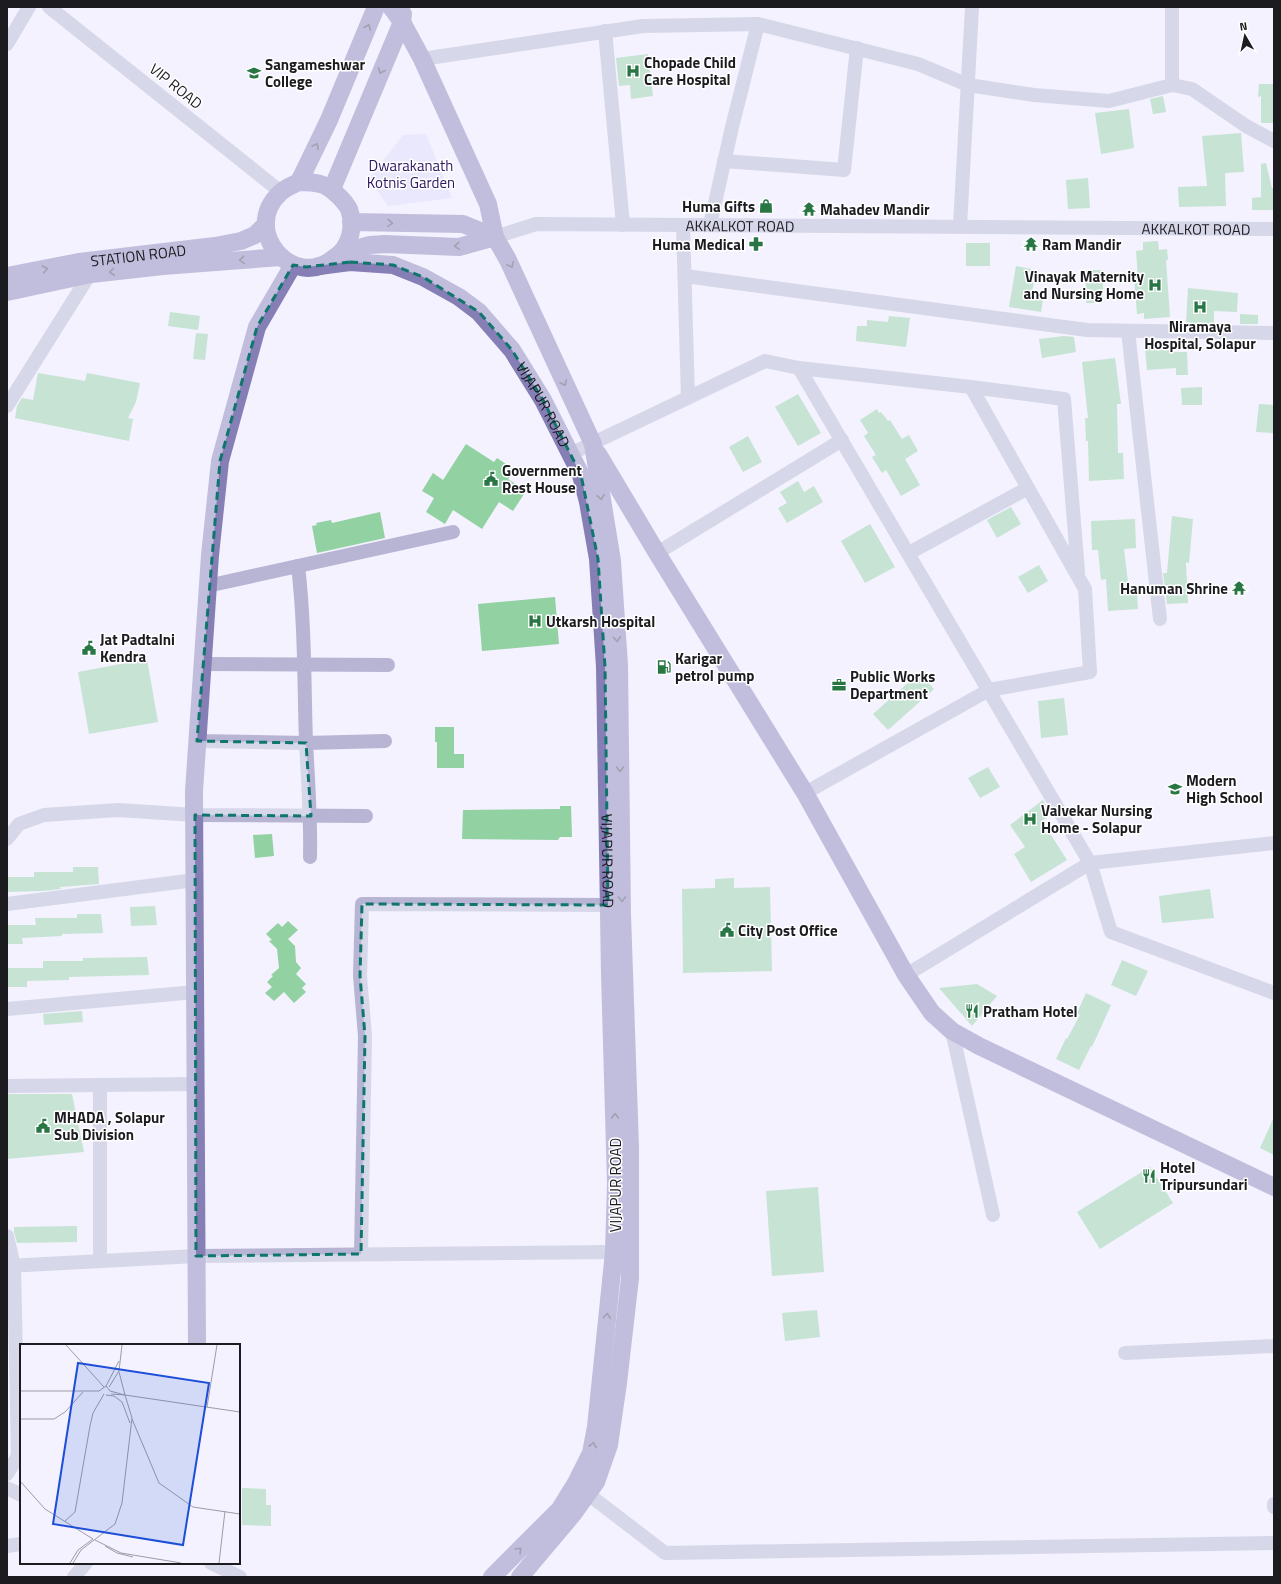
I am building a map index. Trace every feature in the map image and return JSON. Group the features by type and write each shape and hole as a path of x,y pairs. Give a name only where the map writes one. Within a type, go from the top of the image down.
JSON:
{"main road":[{"path":"299,182 329,120 376,7"},
{"name":"VIJAPUR ROAD","path":"391,7 403,14 488,204 495,237 508,260 593,444 612,561 619,665 622,914 630,1139 630,1278 609,1445 596,1482 573,1514 520,1577"},
{"path":"332,189 403,14"},
{"path":"7,292 95,267 287,261 306,267 319,266 331,261 344,248 351,229 349,209 332,189 320,184 299,182 281,192 273,201 268,212 266,224 267,237 272,248 287,261"},
{"path":"351,222 462,224 495,237"},
{"name":"STATION ROAD","path":"7,276 79,262 95,267 215,246 255,235 266,224"},
{"path":"344,248 385,244 459,246 495,237"},
{"path":"197,1344 194,815 207,586 220,461 257,327 287,261"},
{"name":"VIJAPUR ROAD","path":"319,266 350,262 394,266 423,277 459,297 479,312 512,350 543,400 581,475 588,502 598,559 605,667 608,905 616,1184 614,1252 596,1427 591,1453 560,1510 492,1577"},
{"path":"593,444 657,553 805,793 906,975 932,1013 952,1031 979,1046 1274,1186"}],"street":[{"path":"7,44 29,7"},
{"name":"VIP ROAD","path":"49,7 281,192"},
{"path":"960,226 972,7"},
{"path":"1172,7 1172,85"},
{"path":"422,58 643,26 758,24 918,64 968,85 1034,95 1109,101 1172,85 1192,89 1246,126 1274,141"},
{"path":"710,225 724,161 758,24"},
{"path":"605,31 623,225"},
{"path":"724,161 844,170 856,48"},
{"name":"AKKALKOT ROAD","path":"495,237 536,224 1274,229"},
{"path":"683,225 688,398"},
{"path":"7,406 95,267"},
{"path":"685,276 1087,330 1274,333"},
{"path":"1128,331 1160,619"},
{"path":"570,454 766,361 800,368 1064,399 1079,577"},
{"path":"800,368 1090,863 1111,932 1274,993"},
{"path":"805,793 989,690 1090,672 1085,589 971,387"},
{"path":"657,553 842,440"},
{"path":"909,553 1028,488"},
{"path":"207,586 453,532"},
{"path":"298,566 302,605 305,666 306,743 311,816 310,857"},
{"path":"203,664 305,666 388,665"},
{"path":"197,741 306,743 385,741"},
{"path":"7,839 19,824 44,816 118,810 194,815 366,816"},
{"path":"906,975 1090,863 1274,843"},
{"path":"7,904 195,880"},
{"path":"362,1254 365,1036 360,976 362,904 608,905"},
{"path":"7,1009 195,992"},
{"path":"952,1031 993,1215"},
{"path":"7,1086 196,1084"},
{"path":"100,1085 100,1261"},
{"path":"7,1236 10,1266 18,1456 7,1474"},
{"path":"10,1266 196,1256 614,1252"},
{"path":"1124,1353 1274,1346"},
{"path":"7,1488 20,1494"},
{"path":"588,1494 665,1553 1274,1543"},
{"path":"7,1546 20,1544"},
{"path":"74,1577 85,1564"},
{"path":"213,1564 240,1577"}],"highlighted area":[{"path":"350,262 393,265 423,277 479,312 512,350 543,400 581,475 598,559 605,667 608,905 362,904 360,976 365,1036 361,1254 196,1256 195,815 311,816 306,743 197,741 220,461 257,327 293,265 306,267"}],"green space":[{"name":"Dwarakanath Kotnis Garden","path":"426,134 452,198 388,206 369,179 403,135"}],"building":[{"path":"648,54 653,96 631,99 630,85 619,86 616,58"},
{"path":"1259,84 1274,84 1274,123 1261,123 1261,96 1258,97"},
{"path":"1163,96 1166,112 1153,114 1150,99"},
{"path":"1129,109 1134,148 1101,154 1095,113"},
{"path":"1241,133 1244,172 1225,173 1226,206 1179,207 1178,187 1207,186 1202,136"},
{"path":"1266,163 1273,188 1273,210 1252,210 1252,198 1261,197 1261,164"},
{"path":"1088,178 1090,208 1068,209 1066,180"},
{"path":"1158,241 1159,250 1167,249 1168,260 1166,260 1170,317 1144,319 1144,313 1137,314 1134,278 1138,278 1136,251 1143,250 1143,242"},
{"path":"966,243 990,243 990,266 966,266"},
{"path":"1016,266 1036,270 1032,292 1044,293 1041,312 1009,307"},
{"path":"1086,270 1103,270 1103,303 1086,303"},
{"path":"1188,288 1238,293 1237,312 1214,311 1214,324 1186,323"},
{"path":"170,312 200,316 198,330 168,326"},
{"path":"1240,314 1258,315 1258,324 1240,324"},
{"path":"889,316 910,318 906,347 856,341 857,326 867,326 867,320 888,322"},
{"path":"196,333 208,334 205,360 193,359"},
{"path":"1064,336 1074,337 1076,352 1042,358 1039,339"},
{"path":"1172,346 1173,352 1187,352 1188,375 1176,375 1176,368 1147,370 1145,347"},
{"path":"1115,358 1121,404 1117,404 1118,453 1123,453 1124,479 1089,481 1088,441 1086,441 1085,418 1088,418 1082,362"},
{"path":"38,373 85,381 87,373 140,383 136,402 128,418 133,419 129,441 15,418 17,406 22,398 33,400"},
{"path":"1202,387 1202,405 1182,405 1181,388"},
{"path":"798,394 821,433 798,446 775,407"},
{"path":"1259,404 1274,405 1274,433 1256,432"},
{"path":"877,409 879,413 881,412 888,421 890,420 902,439 909,435 918,451 905,459 920,485 901,496 886,470 882,473 872,457 876,455 864,436 868,433 860,420"},
{"path":"748,436 762,462 743,472 729,447"},
{"path":"466,444 494,462 497,458 515,470 508,479 526,491 513,511 499,502 482,529 453,510 445,524 426,512 434,498 422,491 433,473 443,480"},
{"path":"798,481 804,492 814,486 823,502 787,523 778,508 787,503 780,492"},
{"path":"1011,507 1021,524 997,538 987,520"},
{"path":"380,512 385,538 317,553 312,526 317,525 316,523 331,520 332,523"},
{"path":"1172,516 1193,519 1189,563 1186,562 1188,603 1167,604 1163,573 1167,573"},
{"path":"1135,519 1136,548 1124,549 1129,591 1137,591 1138,609 1108,611 1106,579 1101,580 1098,550 1092,550 1091,521"},
{"path":"870,524 895,567 865,583 841,541"},
{"path":"1039,565 1048,581 1028,593 1018,577"},
{"path":"555,597 559,644 482,651 478,604"},
{"path":"147,659 158,722 89,734 78,672"},
{"path":"919,673 934,689 888,730 873,714"},
{"path":"1064,698 1068,735 1041,738 1038,701"},
{"path":"435,727 454,727 454,754 464,754 464,768 437,768 437,742 435,742"},
{"path":"988,767 1000,787 980,798 968,778"},
{"path":"1043,800 1051,814 1042,821 1067,860 1031,882 1014,854 1025,847 1010,825"},
{"path":"560,806 571,806 572,837 560,837 558,840 462,839 463,810 560,809"},
{"path":"272,834 274,856 255,858 253,835"},
{"path":"73,867 98,867 99,884 60,887 61,889 41,891 7,892 7,877 34,877 34,872 73,872"},
{"name":"City Post Office","path":"734,878 734,888 770,887 772,971 683,973 682,889 715,888 715,879"},
{"path":"1210,889 1214,918 1162,923 1159,896"},
{"path":"155,906 157,925 131,926 130,907"},
{"path":"77,914 101,914 103,933 62,934 62,936 22,938 23,944 7,944 7,925 36,925 35,918 77,918"},
{"path":"288,921 298,930 288,939 295,946 296,962 301,968 296,974 306,984 302,988 306,992 294,1003 284,992 274,1001 265,993 272,987 267,982 273,976 271,975 279,968 277,949 269,941 272,940 266,934 278,923 282,927"},
{"path":"147,957 149,975 69,977 69,980 27,981 27,987 7,987 7,968 43,968 43,961 83,961 83,958"},
{"path":"1122,960 1148,971 1136,996 1111,985"},
{"name":"Pratham Hotel","path":"977,984 997,996 972,1026 939,988"},
{"path":"1086,993 1111,1005 1092,1047 1091,1046 1079,1070 1056,1059 1066,1038 1067,1039 1080,1015 1077,1013"},
{"path":"82,1011 83,1022 44,1025 43,1014"},
{"name":"MHADA , Solapur Sub Division","path":"7,1094 72,1094 84,1152 7,1159"},
{"path":"1274,1117 1274,1155 1260,1148"},
{"path":"1150,1167 1173,1203 1100,1249 1077,1212"},
{"path":"818,1187 824,1272 772,1276 766,1191"},
{"path":"77,1226 77,1242 17,1243 14,1232 14,1227"},
{"path":"817,1310 820,1337 785,1341 782,1313"},
{"path":"242,1488 266,1489 266,1505 271,1505 271,1526 242,1525"}],"place":[{"name":"Chopade Child Care Hospital","path":"633,71"},
{"name":"Sangameshwar College","path":"254,73"},
{"name":"Huma Gifts","path":"766,206"},
{"name":"Mahadev Mandir","path":"809,209"},
{"name":"Huma Medical","path":"756,244"},
{"name":"Ram Mandir","path":"1031,244"},
{"name":"Vinayak Maternity and Nursing Home","path":"1155,285"},
{"name":"Niramaya Hospital, Solapur","path":"1200,307"},
{"name":"Government Rest House","path":"491,479"},
{"name":"Hanuman Shrine","path":"1239,588"},
{"name":"Utkarsh Hospital","path":"535,621"},
{"name":"Jat Padtalni Kendra","path":"89,648"},
{"name":"Karigar petrol pump","path":"664,667"},
{"name":"Public Works Department","path":"839,685"},
{"name":"Modern High School","path":"1175,789"},
{"name":"Valvekar Nursing Home - Solapur","path":"1030,819"},
{"name":"City Post Office","path":"727,930"},
{"name":"Pratham Hotel","path":"972,1011"},
{"name":"MHADA , Solapur Sub Division","path":"43,1126"},
{"name":"Hotel Tripursundari","path":"1149,1176"}]}
